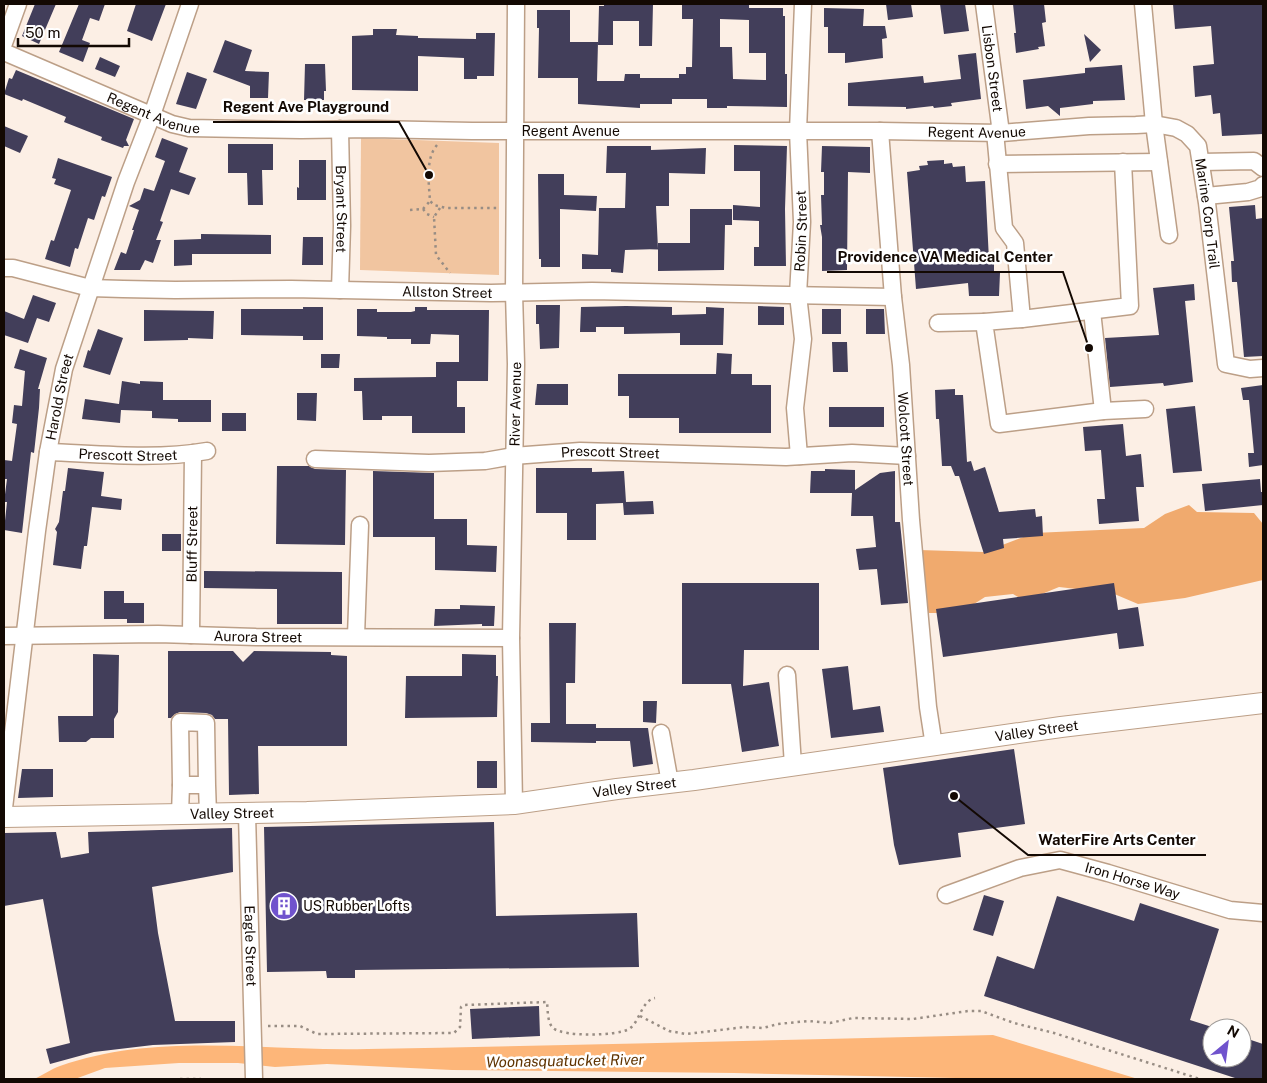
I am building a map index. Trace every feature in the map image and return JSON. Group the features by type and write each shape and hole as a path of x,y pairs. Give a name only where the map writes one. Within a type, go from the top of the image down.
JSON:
{"main road":[{"name":"Valley Street","path":"4,817 247,814 514,804 1061,727 1263,704"}],"street":[{"path":"4,44 18,4"},
{"name":"Harold Street","path":"4,808 48,452 64,369 126,182 152,115 190,4"},
{"name":"River Avenue","path":"514,804 512,638 513,456 516,364 514,293 516,4"},
{"name":"Robin Street","path":"799,456 795,408 803,339 798,295 802,222 798,131 803,4"},
{"name":"Lisbon Street","path":"984,4 998,132 997,164 1004,228 1015,244 1022,319"},
{"path":"1143,4 1154,124 1169,235"},
{"name":"Regent Avenue","path":"4,52 172,124 189,128 472,131 998,132 1154,124"},
{"name":"Marine Corp Trail","path":"1154,124 1176,128 1187,134 1198,146 1206,196 1226,364 1250,369 1263,368"},
{"name":"Bryant Street","path":"340,129 342,226 340,290"},
{"name":"Wolcott Street","path":"880,131 928,707 934,746"},
{"path":"1201,162 1254,161 1263,168"},
{"path":"938,323 1022,319 1130,306 1123,162"},
{"path":"997,164 1159,162"},
{"path":"1206,196 1248,192 1261,188 1263,185"},
{"name":"Allston Street","path":"4,268 13,268 90,288 514,293 592,291 894,297"},
{"path":"1092,312 1103,411"},
{"path":"984,322 999,424 1103,411 1146,409"},
{"name":"Prescott Street","path":"315,459 429,463 485,461 513,456 580,451 799,456 852,453 906,456"},
{"name":"Prescott Street","path":"48,452 154,455 200,452"},
{"name":"Bluff Street","path":"191,635 200,452"},
{"path":"356,636 360,525"},
{"name":"Aurora Street","path":"4,636 191,635 512,638"},
{"path":"787,675 793,766"},
{"path":"180,814 180,722 206,723 208,814"},
{"path":"661,733 670,782"},
{"path":"181,785 207,785"},
{"name":"Eagle Street","path":"247,814 254,1075"},
{"name":"Iron Horse Way","path":"946,895 1020,868 1060,860 1108,872 1230,910 1263,913"}],"path":[{"path":"410,210 423,209 430,201 430,166 435,148 440,143"},
{"path":"430,201 440,208 515,208"},
{"path":"440,208 434,217 436,255 450,273"},
{"path":"423,209 427,214 434,217"},
{"path":"266,1026 300,1026 317,1034 454,1033 460,1027 461,1007 464,1005 547,1002 552,1027 561,1032 594,1034 623,1032 630,1028 640,1016 650,999 656,998"},
{"path":"640,1016 669,1031 686,1034 745,1027 763,1028 778,1024 830,1023 853,1018 912,1019 981,1011 1014,1023 1054,1033 1200,1079"},
{"path":"180,1079 201,1079"}],"shaded area":[{"path":"361,138 499,143 499,275 360,270"},
{"path":"1189,505 1197,512 1254,513 1263,524 1263,580 1185,598 1138,604 1112,593 1059,587 1025,601 1013,594 985,597 960,613 924,613 919,550 984,552 1034,533 1144,528 1165,514"}],"water":[{"name":"Woonasquatucket River","path":"993,1035 1138,1079 1001,1079 734,1073 452,1070 327,1064 275,1067 238,1063 179,1063 105,1068 75,1079 34,1079 60,1066 97,1055 174,1046 368,1049"}],"building":[{"path":"35,4 56,4 39,44 22,36"},
{"path":"79,4 105,4 99,21 90,18 82,40 90,43 83,62 59,52"},
{"path":"136,4 166,4 152,41 127,31"},
{"path":"604,4 653,4 652,46 639,46 639,21 613,21 613,45 598,45 599,6 604,6"},
{"path":"682,4 749,4 749,8 783,8 783,16 785,16 787,107 727,106 727,108 707,108 707,99 672,99 672,104 640,104 640,108 578,104 578,78 538,78 539,28 537,28 537,10 570,10 570,42 598,42 597,81 624,81 625,74 640,74 640,78 679,78 679,74 686,74 686,67 692,67 693,19 682,19","holes":["720,19 749,20 749,53 766,53 766,80 733,79 732,47 720,47"]},
{"path":"886,4 911,4 913,17 888,20"},
{"path":"940,4 965,4 969,31 944,34"},
{"path":"1013,4 1044,4 1046,22 1042,23 1045,46 1038,47 1039,49 1016,53"},
{"path":"1173,4 1263,4 1263,134 1222,136 1220,113 1213,114 1211,95 1195,97 1193,66 1214,64 1211,26 1175,29"},
{"path":"824,8 864,9 863,26 885,26 887,38 882,39 883,58 845,63 845,53 828,53 828,27 824,27"},
{"path":"373,29 397,29 396,35 418,36 418,38 476,39 476,33 495,33 494,76 477,76 477,79 464,79 464,58 418,56 418,91 352,90 352,36 373,35"},
{"path":"1084,34 1101,50 1090,62"},
{"path":"225,40 252,50 245,71 269,72 268,98 250,98 250,86 213,72"},
{"path":"976,53 981,99 951,103 952,106 934,108 933,106 906,109 906,107 848,106 848,83 923,76 924,83 961,79 958,55"},
{"path":"100,57 120,66 115,77 95,69"},
{"path":"305,64 325,64 326,91 324,91 324,100 304,100"},
{"path":"1122,65 1125,100 1093,101 1093,104 1060,108 1060,116 1048,106 1026,109 1023,80 1085,73 1085,68"},
{"path":"16,70 134,119 126,140 129,146 124,146 123,148 101,140 102,137 64,122 66,117 23,99 22,101 4,94 9,78 12,79"},
{"path":"187,72 207,79 196,109 176,104"},
{"path":"4,126 28,136 20,153 4,146"},
{"path":"162,138 188,148 179,172 196,178 189,195 171,189 160,221 163,222 156,240 161,240 153,263 145,260 140,270 114,270 121,252 126,254 139,210 129,206 140,200 144,188 154,191 165,161 155,157"},
{"path":"228,144 273,144 273,170 262,170 263,205 248,205 247,173 228,173"},
{"path":"734,145 787,146 786,266 754,266 754,247 759,247 759,221 733,220 733,205 760,207 760,171 734,171"},
{"path":"607,146 651,146 651,150 706,148 705,174 669,173 669,206 656,206 658,249 625,250 623,273 611,272 611,269 582,269 582,254 598,255 599,208 625,208 626,173 606,173"},
{"path":"822,146 870,147 870,173 848,172 847,270 822,271 820,225 822,225 821,195 824,195 824,172 821,172"},
{"path":"58,158 112,177 105,197 102,196 94,220 88,218 78,249 75,248 70,267 45,259 51,240 54,241 71,190 54,184 56,179 52,178"},
{"path":"299,160 326,160 326,200 297,200"},
{"path":"944,160 944,164 952,163 953,167 965,166 966,182 985,181 989,260 994,260 994,273 1000,273 999,296 969,296 968,283 916,289 907,172 920,170 919,166 928,165 927,161"},
{"path":"538,174 564,174 564,195 597,196 596,211 560,209 560,267 541,267 541,259 539,259"},
{"path":"1255,205 1256,219 1263,218 1263,356 1244,357 1237,282 1232,282 1231,261 1234,261 1229,207"},
{"path":"690,209 732,209 732,225 725,225 724,270 658,271 658,243 690,243"},
{"path":"201,234 271,235 271,254 192,254 192,265 174,266 174,240 201,239"},
{"path":"303,237 323,237 323,265 302,265"},
{"path":"1194,284 1195,300 1185,301 1193,382 1164,386 1163,383 1110,387 1105,338 1159,335 1153,288"},
{"path":"33,295 56,303 49,322 37,318 28,343 4,335 4,311 24,319"},
{"path":"536,305 560,305 559,348 540,349 539,324 536,324"},
{"path":"758,306 784,307 784,325 758,325"},
{"path":"303,307 323,307 323,340 303,340 303,336 241,335 241,309 303,309"},
{"path":"415,307 427,307 427,310 489,310 488,381 457,381 457,407 465,407 465,433 412,433 412,416 382,416 382,420 363,420 362,391 354,391 354,378 436,377 436,362 459,362 459,335 431,334 430,344 411,344 411,339 357,336 357,309 377,309 377,312 411,312 415,311"},
{"path":"581,307 672,307 672,315 706,314 706,307 724,308 723,345 680,345 680,333 624,334 624,327 596,327 596,332 580,332"},
{"path":"822,309 841,309 841,334 822,334"},
{"path":"866,309 884,309 885,334 866,334"},
{"path":"144,310 214,311 213,339 188,338 188,340 144,341"},
{"path":"98,329 123,338 110,375 83,367 88,350 90,351"},
{"path":"832,342 847,342 848,372 833,372"},
{"path":"20,349 47,358 38,389 40,389 39,408 34,453 31,452 22,533 4,530 7,502 4,502 7,479 4,479 4,460 12,461 17,424 12,423 14,405 22,406 25,371 14,368"},
{"path":"717,353 732,354 731,374 752,374 752,385 771,385 771,433 679,433 679,418 629,418 629,396 618,396 618,374 716,374"},
{"path":"321,354 340,354 339,368 321,368"},
{"path":"122,381 140,384 140,381 163,382 163,400 211,400 211,422 178,422 178,419 152,418 152,411 121,410 120,423 82,419 85,399 119,404"},
{"path":"537,384 568,384 568,405 535,405"},
{"path":"1263,385 1263,465 1249,467 1248,453 1254,453 1249,400 1243,400 1241,388"},
{"path":"955,389 955,395 963,395 967,462 971,461 974,471 985,467 999,512 1035,509 1036,517 1042,516 1043,536 1003,539 1004,548 984,554 959,476 955,476 951,466 942,466 939,419 936,419 935,390"},
{"path":"297,393 317,393 316,421 297,420"},
{"path":"1195,406 1202,471 1173,473 1166,409"},
{"path":"829,407 884,407 884,427 829,427"},
{"path":"222,413 246,413 246,431 222,431"},
{"path":"1123,424 1126,456 1141,454 1144,487 1136,487 1139,521 1099,524 1097,499 1105,499 1101,450 1085,451 1083,427"},
{"path":"277,466 309,466 315,469 346,470 345,545 276,544"},
{"path":"68,468 104,472 101,496 122,499 121,510 92,507 87,546 84,546 81,569 53,565 57,532 55,529 59,522"},
{"path":"536,468 592,468 592,472 624,471 626,502 653,501 654,514 624,515 623,503 596,504 596,540 567,540 567,513 536,513"},
{"path":"825,469 855,470 855,490 880,473 895,471 895,522 900,522 908,603 881,605 877,569 859,570 856,549 876,547 873,516 851,516 852,493 810,493 811,471 825,471"},
{"path":"373,471 434,473 434,519 467,519 467,545 497,546 496,572 435,570 435,537 373,537"},
{"path":"1260,479 1263,505 1205,511 1202,484"},
{"path":"162,534 181,534 181,551 162,551"},
{"path":"204,571 342,572 342,624 277,624 277,589 204,588"},
{"path":"682,583 819,583 819,650 744,650 743,686 769,682 779,746 742,752 731,684 682,684"},
{"path":"1114,583 1118,610 1138,607 1144,646 1119,649 1117,633 943,657 936,609"},
{"path":"104,591 124,591 124,603 144,603 144,623 127,623 127,619 104,619"},
{"path":"460,605 495,606 494,626 482,626 482,624 434,626 435,609 460,609"},
{"path":"549,623 576,623 575,683 566,683 566,724 596,724 596,728 648,728 653,764 633,767 630,741 596,741 596,743 531,742 531,723 550,723"},
{"path":"168,651 233,651 243,662 254,651 331,652 331,655 347,656 347,746 258,746 259,794 229,795 228,719 215,719 212,715 206,713 180,712 168,718"},
{"path":"93,654 119,655 118,712 114,719 114,738 91,738 86,742 59,742 58,716 93,716"},
{"path":"462,654 496,655 496,676 498,676 497,717 405,718 406,676 462,676"},
{"path":"848,666 853,710 880,706 884,732 831,738 822,669"},
{"path":"643,701 657,701 656,723 643,722"},
{"path":"1014,749 1025,824 958,833 961,857 899,865 894,845 883,768"},
{"path":"477,761 497,761 497,788 477,788"},
{"path":"22,769 53,769 53,797 18,798"},
{"name":"US Rubber Lofts","path":"494,822 496,916 637,913 639,967 355,970 355,978 327,978 326,971 267,972 264,827"},
{"path":"232,828 233,872 152,887 158,933 175,1021 235,1021 235,1042 153,1045 94,1052 50,1064 46,1049 70,1043 43,899 4,906 4,833 56,832 61,858 89,853 88,832"},
{"path":"984,895 1004,901 993,936 973,930"},
{"path":"1057,896 1134,921 1140,903 1219,929 1190,1020 1202,1024 1202,1067 984,996 997,956 1034,969"},
{"path":"539,1006 540,1036 472,1039 470,1009"},
{"path":"1252,1040 1263,1044 1263,1079 1238,1079 1204,1068 1252,1068"}],"place":[{"name":"Regent Ave Playground","path":"429,175"},
{"name":"Providence VA Medical Center","path":"1089,348"},
{"name":"WaterFire Arts Center","path":"954,796"},
{"name":"US Rubber Lofts","path":"284,906"}]}
